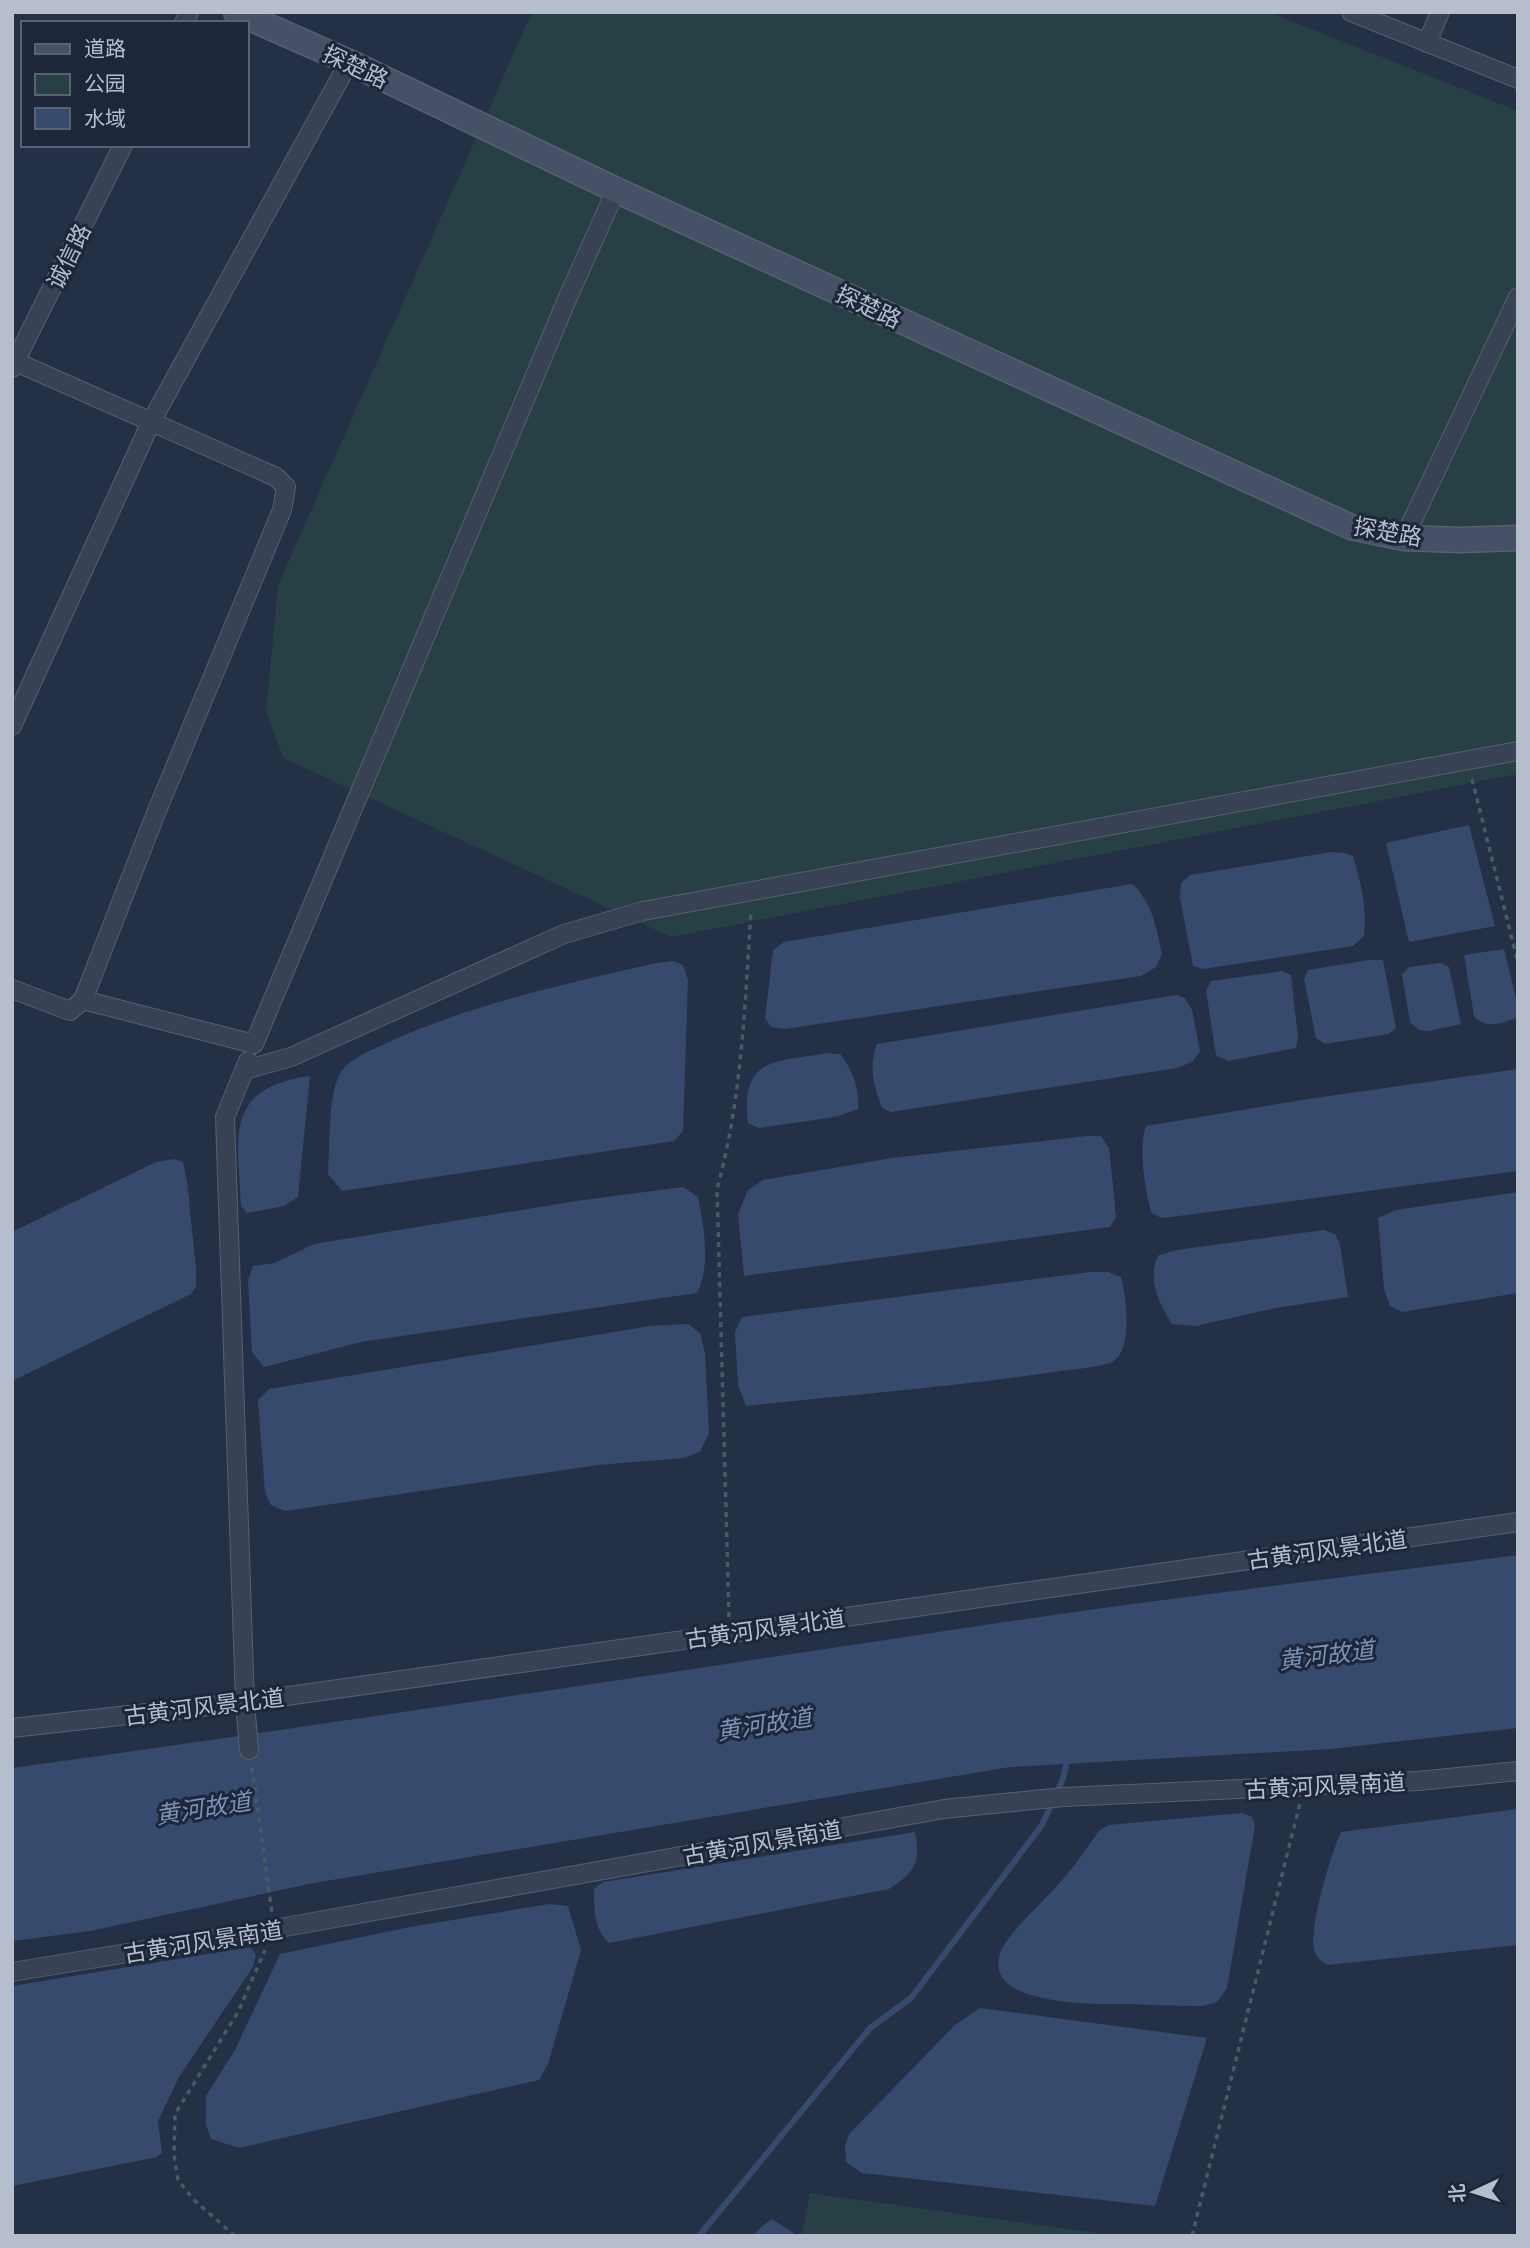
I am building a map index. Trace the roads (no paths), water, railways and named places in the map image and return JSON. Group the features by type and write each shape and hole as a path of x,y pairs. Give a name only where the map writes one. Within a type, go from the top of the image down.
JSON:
{"main road":[{"name":"探楚路","path":"236,12 1351,527 1404,538 1518,538"}],"street":[{"path":"1351,12 1518,79"},
{"path":"1427,43 1440,12"},
{"path":"12,726 152,422 349,62"},
{"name":"诚信路","path":"14,365 122,147"},
{"path":"250,1750 245,1702 225,1117 568,297 617,190"},
{"path":"1404,538 1518,297"},
{"path":"12,989 70,1011 83,1000 156,813 282,510 286,487 276,477 14,365"},
{"path":"245,1070 291,1057 564,934 643,911 1518,751"},
{"path":"83,1000 254,1044"},
{"name":"古黄河风景北道","path":"12,1728 245,1702 1518,1521"},
{"name":"古黄河风景南道","path":"12,1972 274,1929 944,1809 1054,1798 1418,1781 1518,1771"}],"water":[{"path":"1469,825 1495,926 1409,942 1386,843"},
{"path":"1332,852 1353,856 1361,886 1365,915 1364,936 1353,946 1203,969 1193,966 1180,898 1181,883 1190,875"},
{"path":"1132,884 1149,907 1162,954 1156,967 1141,976 785,1029 771,1027 765,1018 773,950 784,942"},
{"path":"1504,949 1518,1017 1501,1023 1484,1023 1474,1016 1464,955"},
{"path":"1383,960 1396,1028 1389,1034 1325,1044 1316,1038 1304,979 1308,970"},
{"path":"673,961 683,965 688,980 683,1131 674,1141 342,1191 328,1174 335,1087 342,1071 360,1056 421,1028 487,1005"},
{"path":"1440,963 1449,967 1461,1024 1429,1031 1419,1030 1410,1022 1402,975 1409,967"},
{"path":"1282,971 1291,975 1298,1037 1296,1048 1228,1061 1216,1055 1206,991 1211,981"},
{"path":"1176,995 1185,998 1192,1010 1200,1051 1193,1061 1178,1068 891,1112 882,1108 873,1076 877,1044"},
{"path":"828,1053 840,1054 848,1066 856,1087 858,1109 835,1117 759,1128 748,1123 747,1101 750,1085 756,1074 778,1061"},
{"path":"1518,1069 1518,1171 1179,1216 1161,1218 1151,1212 1142,1157 1146,1126 1308,1099"},
{"path":"310,1076 298,1197 284,1206 247,1213 241,1206 238,1158 242,1120 249,1104 262,1092 282,1082"},
{"path":"1101,1136 1109,1148 1116,1217 1110,1227 744,1276 738,1214 748,1190 763,1180 892,1158"},
{"path":"174,1159 183,1162 187,1181 196,1268 196,1286 191,1294 12,1381 12,1232 156,1162"},
{"path":"683,1187 698,1197 704,1233 704,1271 697,1293 361,1342 264,1367 252,1352 248,1280 253,1266 275,1263 314,1244 576,1201"},
{"path":"1518,1192 1518,1293 1402,1312 1390,1306 1384,1289 1378,1218 1396,1210"},
{"path":"1324,1230 1335,1234 1340,1244 1348,1297 1275,1308 1196,1326 1172,1324 1163,1308 1154,1281 1155,1263 1159,1255 1177,1250"},
{"path":"1090,1272 1108,1272 1121,1277 1123,1286 1126,1335 1119,1356 1107,1364 977,1382 746,1406 738,1385 735,1332 742,1317"},
{"path":"688,1324 700,1333 705,1353 709,1433 700,1452 683,1458 598,1465 285,1511 271,1505 265,1492 258,1400 269,1389 650,1326"},
{"name":"黄河故道","path":"1518,1555 1518,1728 1330,1749 1010,1767 314,1883 90,1931 12,1941 12,1768 1034,1618"},
{"path":"1518,1809 1518,1945 1327,1965 1317,1957 1313,1938 1318,1908 1341,1832"},
{"path":"1242,1813 1252,1817 1255,1826 1227,1988 1217,2002 1203,2006 1068,2002 1023,1992 1007,1983 999,1969 1005,1943 1069,1872 1099,1831 1108,1825"},
{"path":"915,1832 917,1851 914,1866 905,1878 889,1889 609,1943 598,1925 594,1889 603,1882"},
{"path":"549,1904 568,1906 581,1950 548,2064 539,2080 239,2148 211,2139 206,2124 206,2096 235,2050 280,1954 410,1927"},
{"path":"250,1947 256,1954 253,1967 179,2077 158,2121 162,2153 157,2157 12,2186 12,1986"},
{"path":"980,2008 1207,2038 1155,2206 862,2173 846,2162 845,2146 849,2134 955,2025"},
{"path":"772,2219 798,2236 753,2236"}],"waterway":[{"path":"699,2236 870,2028 911,1998 1042,1825 1063,1779 1068,1756"}]}
